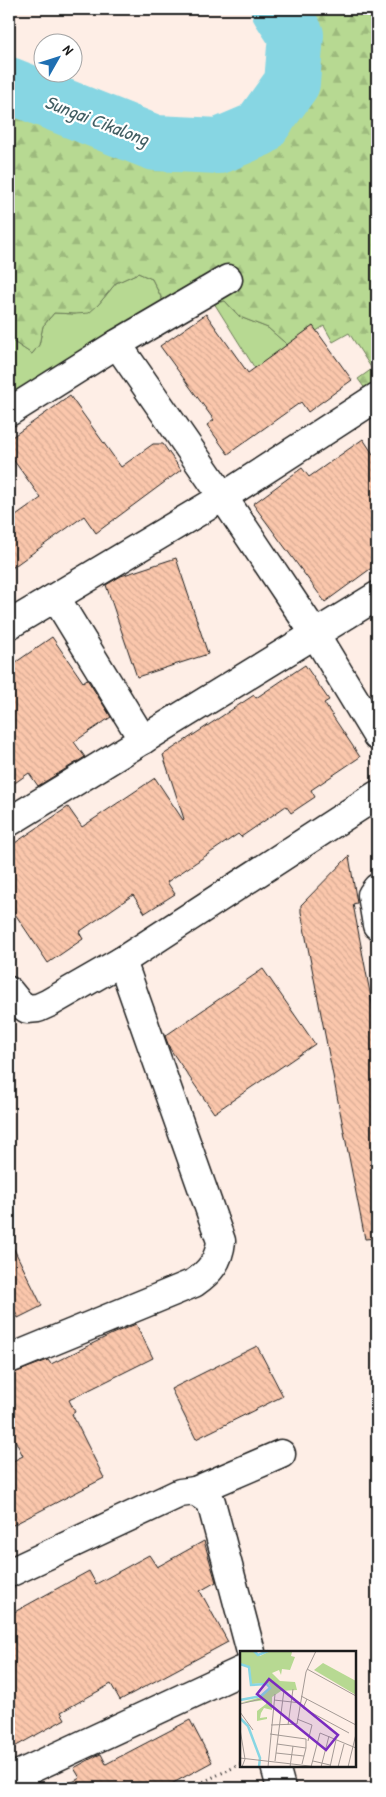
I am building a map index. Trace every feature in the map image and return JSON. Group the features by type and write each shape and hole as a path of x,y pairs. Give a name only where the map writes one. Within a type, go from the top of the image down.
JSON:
{"street":[{"path":"9,412 117,344 228,279"},
{"path":"117,344 315,634 377,736"},
{"path":"9,625 223,497 377,397"},
{"path":"9,822 377,596"},
{"path":"56,598 142,740"},
{"path":"9,991 27,1009 38,1008 49,1003 122,961 377,795"},
{"path":"377,888 372,895 377,925"},
{"path":"9,1359 194,1283 208,1272 220,1254 221,1241 122,961"},
{"path":"9,1573 180,1493 195,1491 281,1454"},
{"path":"195,1491 211,1502 251,1651"},
{"path":"9,1779 240,1671"},
{"path":"275,1767 281,1788"}],"path":[{"path":"190,1788 240,1764"}],"green space":[{"path":"301,9 377,9 377,405 358,379 372,369 349,333 333,342 324,326 291,348 268,328 240,317 225,301 214,303 201,292 167,309 152,279 138,273 116,283 89,313 54,313 43,326 39,345 32,354 9,339 9,230 14,221 9,213 9,105 151,161 222,165 271,144 310,90 315,30"},
{"path":"138,273 152,279 167,309 9,397 9,339 32,354 39,345 43,326 54,313 75,314 98,305 116,283"},
{"path":"225,301 240,317 268,328 291,348 256,370 214,303"}],"building":[{"path":"206,314 248,373 313,326 352,380 308,412 301,402 228,454 207,425 214,420 160,346"},
{"path":"70,396 121,467 153,444 163,444 181,470 96,533 84,516 9,570 9,521 41,498 9,454 9,439"},
{"path":"363,439 377,460 377,564 325,602 253,504 302,468 309,477"},
{"path":"176,558 208,654 137,677 106,585 121,576"},
{"path":"52,637 83,682 87,679 111,717 74,742 85,757 38,786 29,773 9,787 9,667"},
{"path":"305,665 329,700 324,703 360,757 311,790 315,797 291,813 286,806 241,837 238,834 167,882 175,894 145,913 133,895 79,932 83,939 48,963 9,905 9,847 68,807 82,827 155,778 183,820 163,755 254,695 256,698"},
{"path":"349,856 357,903 353,904 377,1029 377,1238 365,1239 301,912 301,905"},
{"path":"263,969 315,1044 214,1113 170,1049 165,1036"},
{"path":"9,1239 42,1306 18,1318 9,1300"},
{"path":"136,1324 153,1358 69,1400 75,1412 72,1414 104,1478 9,1527 9,1463 23,1456 9,1428 9,1375 48,1360 51,1364"},
{"path":"257,1346 283,1396 196,1439 171,1389"},
{"path":"204,1541 216,1582 200,1591 228,1642 120,1700 111,1684 61,1712 65,1719 9,1750 9,1615 89,1571 96,1584 149,1555 157,1567"},
{"path":"190,1720 212,1762 164,1788 61,1788 80,1778 74,1768 96,1756 101,1754 106,1764"}],"waterway":[{"name":"Sungai Cikalong","path":"9,85 155,143 219,146 259,129 292,83 296,35 279,9"}]}
